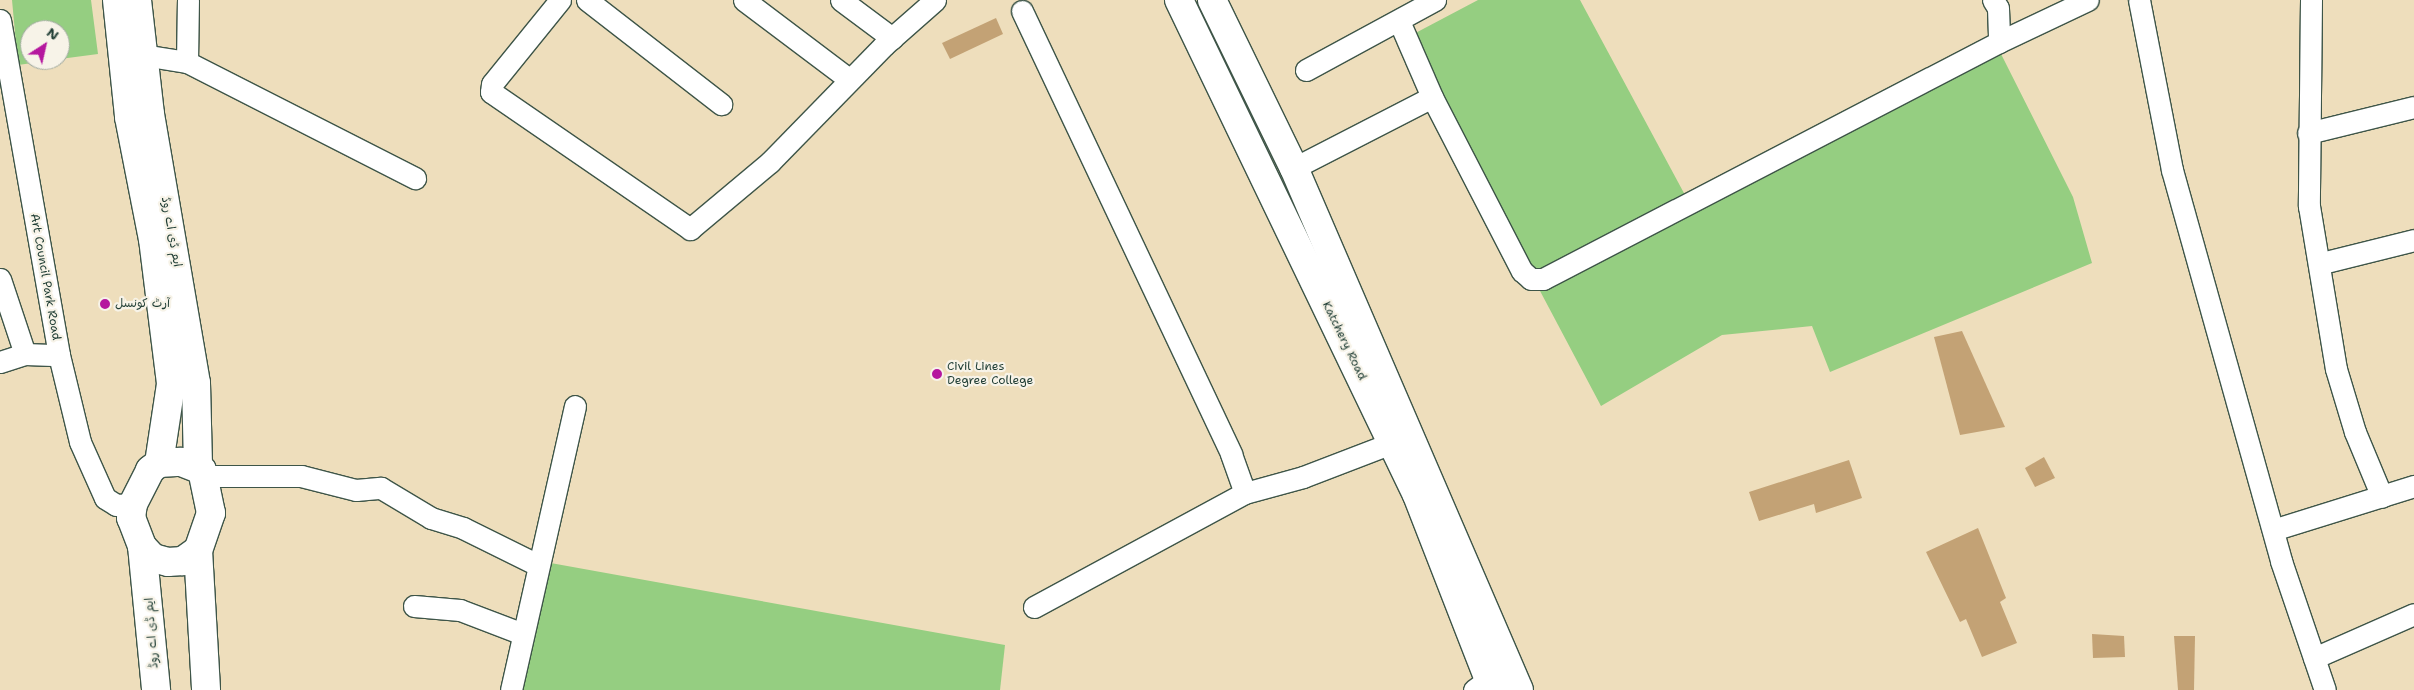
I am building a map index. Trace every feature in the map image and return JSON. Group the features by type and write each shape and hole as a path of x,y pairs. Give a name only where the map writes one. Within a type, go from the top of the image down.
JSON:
{"main road":[{"name":"ایم ڈی اے روڈ","path":"117,0 129,117 152,239 171,384 159,464"},
{"name":"ایم ڈی اے روڈ","path":"138,0 143,55 196,383 202,471"},
{"name":"Katchery Road","path":"1179,0 1234,112 1319,260 1437,518 1519,690"},
{"name":"Katchery Road","path":"1212,0 1294,168 1319,260"},
{"path":"1234,112 1261,98"},
{"path":"189,690 190,555 211,512 202,471 159,464 140,483 133,504 131,518 148,552 190,555"},
{"name":"Katchery Road","path":"1437,518 1486,686"},
{"name":"ایم ڈی اے روڈ","path":"148,552 156,690"},
{"name":"ایم ڈی اے روڈ","path":"148,552 173,690"},
{"path":"190,555 206,690"}],"street":[{"path":"187,62 188,0"},
{"path":"560,0 492,84 491,92 690,229 770,162 849,79 935,0"},
{"path":"587,0 721,104"},
{"path":"744,0 849,79"},
{"path":"841,0 892,38"},
{"path":"1306,70 1435,0"},
{"path":"1994,0 1999,42"},
{"path":"1399,21 1432,97 1522,271 1531,279 1543,279 1999,42 2088,0"},
{"path":"2139,0 2172,170 2276,529 2281,561 2325,690"},
{"path":"2311,0 2308,132 2309,206 2322,263 2336,369 2382,497"},
{"path":"1022,11 1227,446 1245,493"},
{"name":"Art Council Park Road","path":"0,20 59,355 80,442 98,487 116,505 133,504"},
{"path":"143,55 187,62 289,110 415,178"},
{"path":"1294,168 1432,97"},
{"path":"2308,132 2414,107"},
{"path":"2322,263 2414,240"},
{"path":"0,279 25,354"},
{"path":"0,362 25,354 59,355"},
{"path":"511,690 575,406"},
{"path":"1034,607 1245,493 1402,439"},
{"path":"202,471 301,476 356,490 381,488 431,518 463,528 538,565"},
{"path":"2276,529 2414,486"},
{"path":"414,606 460,610 523,634"},
{"path":"2314,658 2414,614"}],"green space":[{"path":"12,0 91,0 98,54 70,58 70,20 20,20 20,65 18,65"},
{"path":"1478,0 1580,0 1692,208 1999,50 2073,197 2092,263 1830,372 1812,326 1722,335 1601,406 1406,38"},
{"path":"534,560 1005,645 1000,690 508,690"}],"building":[{"path":"996,18 1003,34 950,59 942,43"},
{"path":"1962,331 2005,427 1960,435 1934,337"},
{"path":"2044,457 2055,478 2035,487 2025,468"},
{"path":"1849,460 1862,498 1816,513 1814,504 1759,521 1749,492"},
{"path":"1978,528 2006,598 2000,602 2017,643 1982,657 1966,619 1960,622 1926,552"},
{"path":"2092,634 2124,636 2125,657 2093,658"},
{"path":"2174,636 2195,636 2194,690 2178,690"}],"place":[{"name":"آرٹ کونسل","path":"105,304"},
{"name":"Civil Lines Degree College","path":"937,374"}]}
